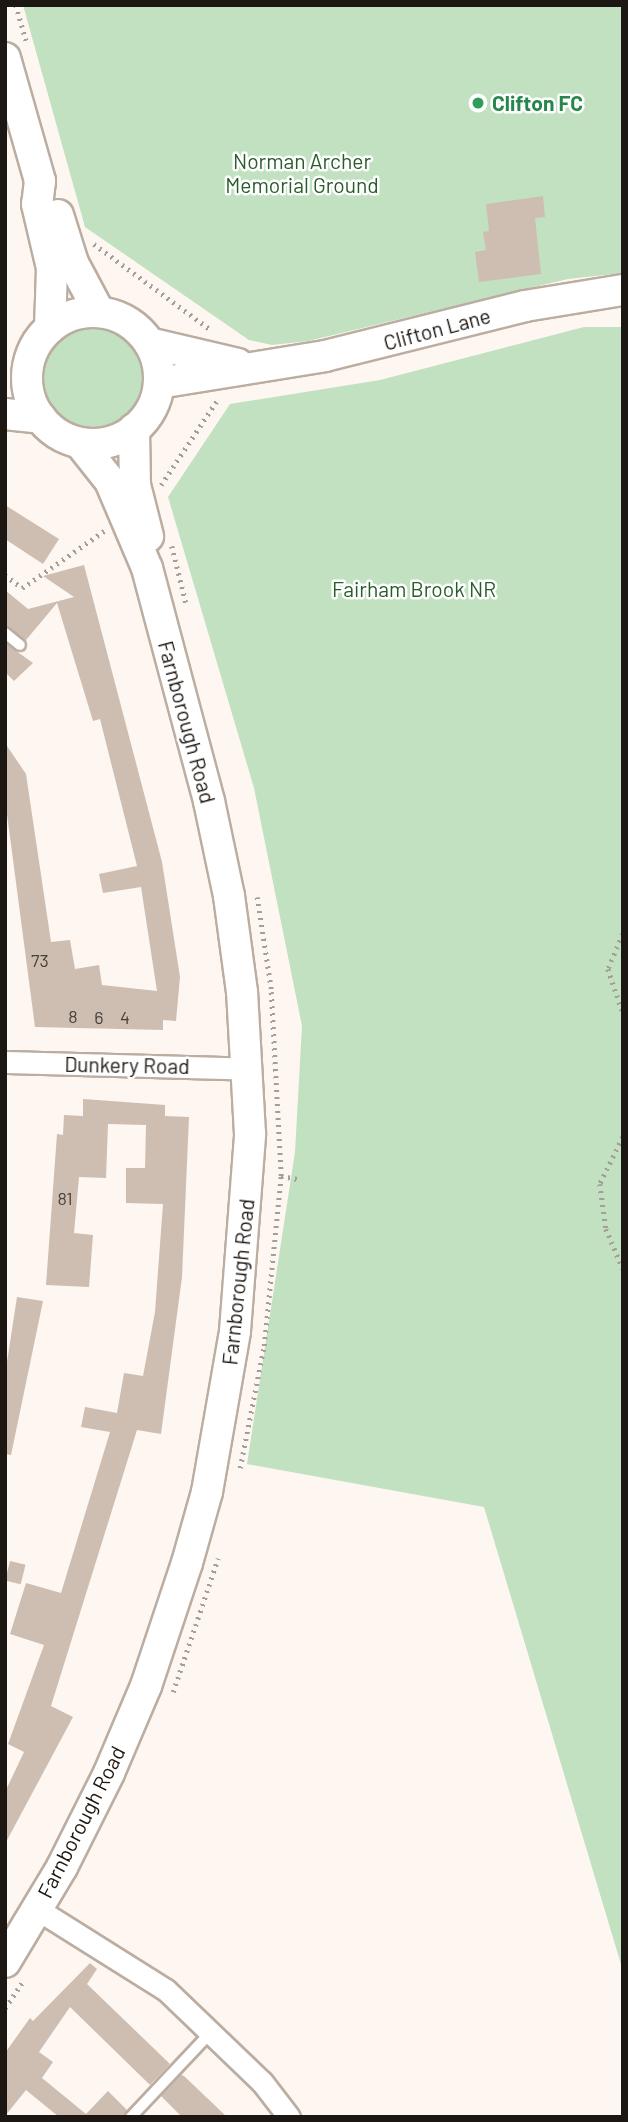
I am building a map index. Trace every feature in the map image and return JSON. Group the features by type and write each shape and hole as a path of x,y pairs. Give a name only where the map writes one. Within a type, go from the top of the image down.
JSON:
{"street":[{"path":"5,58 40,181 53,198 73,263 99,312"},
{"path":"40,181 37,204 52,268 50,328"},
{"name":"Clifton Lane","path":"159,383 347,352 525,306 623,290"},
{"path":"99,312 136,328 149,343 159,383 151,408 134,429 108,442 80,443 58,434 41,418 16,376 50,328 73,315 99,312"},
{"name":"Clifton Lane","path":"149,343 252,367"},
{"path":"5,414 41,418"},
{"name":"Farnborough Road","path":"134,429 135,485 150,544 146,568"},
{"name":"Farnborough Road","path":"5,1962 37,1909 108,1773 146,1685 204,1505 235,1331 245,1240 249,1069 229,897 146,568 110,481 80,443"},
{"name":"Dunkery Road","path":"5,1062 249,1069"},
{"path":"37,1909 166,1990 212,2031 289,2117"}],"lane":[{"path":"5,633 20,645"},
{"path":"131,2117 212,2031"}],"path":[{"path":"89,241 214,332"},
{"path":"157,491 221,395"},
{"path":"5,575 22,588 110,527"},
{"path":"623,934 608,969 623,1013"},
{"path":"623,1137 600,1184 606,1229 623,1269"},
{"path":"281,1176 298,1179"}],"green space":[{"name":"Norman Archer Memorial Ground","path":"23,5 623,5 623,273 568,279 308,341 272,345 249,340 85,227"},
{"path":"93,326 113,330 129,341 140,357 144,377 140,397 129,413 113,424 93,428 73,424 57,413 46,397 42,377 46,357 57,341 73,330"},
{"name":"Fairham Brook NR","path":"584,327 623,327 623,1971 484,1507 247,1464 295,1152 302,1026 254,788 168,497 230,404 380,380"}],"building":[{"path":"543,196 545,217 535,218 541,274 479,282 475,252 486,250 483,232 489,231 486,204"},
{"path":"5,505 59,539 43,564 5,539"},
{"path":"84,565 162,862 180,977 176,1021 163,1020 163,1030 35,1027 5,799 5,743 26,774 51,942 70,940 75,969 99,965 102,985 157,991 141,887 103,893 99,874 137,866 100,719 93,721 57,603 26,640 5,625 5,590 28,609 74,597 43,576"},
{"path":"5,643 33,663 14,681 5,672"},
{"path":"83,1099 165,1105 165,1116 189,1117 182,1277 161,1434 137,1430 51,1706 73,1717 5,1844 5,1792 24,1752 8,1744 44,1645 10,1634 26,1583 61,1593 110,1432 81,1427 85,1407 117,1413 124,1373 143,1376 155,1312 163,1204 126,1203 126,1168 145,1168 146,1125 108,1124 106,1178 79,1177 74,1233 93,1235 89,1287 46,1285 57,1134 63,1135 64,1115 83,1116"},
{"path":"17,1297 43,1301 11,1455 5,1454 5,1375"},
{"path":"10,1561 26,1565 21,1584 5,1580"},
{"path":"90,1963 97,1969 87,1984 170,2064 150,2085 70,2007 39,2052 53,2062 42,2078 86,2114 108,2091 127,2110 123,2117 59,2117 26,2090 5,2116 5,2053 30,2018 33,2021"},
{"path":"181,2075 227,2117 182,2117 161,2096"}],"place":[{"name":"Clifton FC","path":"478,103"}]}
